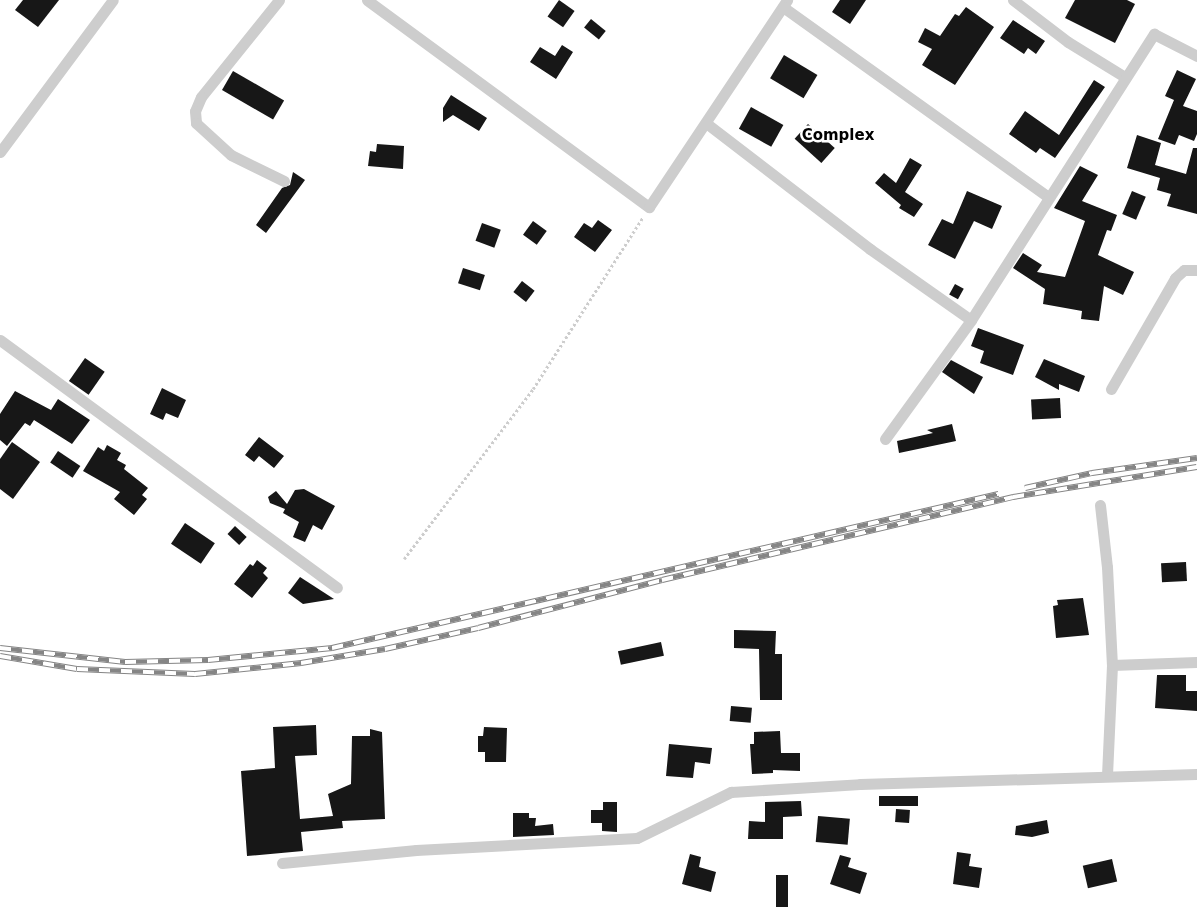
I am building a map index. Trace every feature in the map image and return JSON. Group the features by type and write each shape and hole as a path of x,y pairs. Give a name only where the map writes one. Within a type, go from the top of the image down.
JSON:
{"street":[{"path":"0,152 113,0"},
{"path":"279,0 201,98 195,111 196,123 231,154 284,181"},
{"path":"367,0 649,207 785,3 1047,196"},
{"path":"1013,0 1068,42 1125,77"},
{"path":"885,439 971,320 1047,196 1154,34 1197,56"},
{"path":"706,123 870,249 971,320"},
{"path":"1111,389 1175,278 1184,270 1197,270"},
{"path":"0,340 338,588"},
{"path":"1100,505 1107,567 1112,665 1107,775"},
{"path":"1112,665 1197,662"},
{"path":"282,863 416,850 637,838 730,792 860,784 1107,775 1197,774"}],"path":[{"path":"404,559 533,389 649,207"}],"building":[{"path":"23,0 59,0 38,27 15,10"},
{"path":"559,0 575,11 563,27 548,16"},
{"path":"840,0 866,0 850,24 832,12"},
{"path":"1075,0 1127,0 1135,4 1115,43 1065,18"},
{"path":"966,7 994,27 955,85 922,65 932,49 918,42 925,28 940,36 955,14 959,16"},
{"path":"591,19 606,31 599,40 584,28"},
{"path":"1013,20 1045,41 1036,54 1028,48 1024,54 1000,38"},
{"path":"562,45 573,52 556,79 530,62 540,47 555,56"},
{"path":"784,55 817,75 804,98 770,78"},
{"path":"1177,70 1196,79 1183,106 1197,111 1197,134 1194,141 1179,135 1175,145 1158,139 1174,100 1165,96"},
{"path":"233,71 284,100 273,120 222,90"},
{"path":"1094,80 1105,87 1055,158 1040,148 1036,153 1009,134 1025,111 1059,135"},
{"path":"451,95 487,118 479,131 453,115 443,122 443,108"},
{"path":"751,107 783,125 771,147 739,129"},
{"path":"808,124 835,148 821,163 795,139"},
{"path":"1137,135 1161,143 1155,165 1186,174 1193,148 1197,148 1197,214 1167,206 1171,194 1157,190 1160,178 1127,168"},
{"path":"377,144 404,146 403,169 368,166 370,151 376,152"},
{"path":"910,158 922,165 905,192 923,204 914,217 899,208 901,205 875,183 884,173 896,183"},
{"path":"1080,166 1098,175 1082,201 1117,215 1111,231 1107,230 1098,255 1134,272 1123,295 1104,286 1099,321 1081,319 1082,311 1043,304 1045,289 1013,268 1023,253 1042,265 1037,272 1065,277 1085,221 1054,208"},
{"path":"293,172 305,180 266,233 256,225 282,188 290,185"},
{"path":"967,191 1002,206 992,229 974,221 955,259 928,245 942,219 953,224"},
{"path":"1132,191 1146,197 1136,220 1122,214"},
{"path":"598,220 612,230 595,252 574,237 584,223 592,228"},
{"path":"533,221 547,231 537,245 523,235"},
{"path":"482,223 501,230 494,248 476,241"},
{"path":"463,268 485,275 480,290 458,283"},
{"path":"522,281 535,291 526,302 513,292"},
{"path":"955,284 964,289 958,299 949,294"},
{"path":"978,328 1024,345 1013,375 980,363 984,351 971,346"},
{"path":"85,358 105,372 89,395 69,381"},
{"path":"1044,359 1085,376 1079,392 1059,384 1059,390 1035,377"},
{"path":"951,360 983,377 974,394 942,372"},
{"path":"162,388 186,400 178,418 166,413 163,420 150,414"},
{"path":"15,391 51,410 58,399 90,420 72,444 34,420 30,426 25,423 7,446 0,440 0,414"},
{"path":"1060,398 1061,418 1032,419 1031,400"},
{"path":"952,424 956,441 899,453 897,441 933,433 927,430"},
{"path":"259,437 284,456 274,468 259,456 254,462 245,455"},
{"path":"12,442 40,462 13,499 0,489 0,459"},
{"path":"107,445 121,453 117,460 126,465 124,469 148,488 142,495 147,499 134,515 114,499 120,492 83,471 98,447 104,451"},
{"path":"58,451 80,466 73,478 50,463"},
{"path":"304,489 335,506 322,530 313,525 305,542 293,537 299,522 283,513 285,509 270,503 268,497 276,491 287,504 295,490"},
{"path":"185,523 215,543 201,564 171,544"},
{"path":"235,526 247,537 239,545 227,534"},
{"path":"257,560 267,568 263,573 268,578 252,598 234,584 250,564 253,566"},
{"path":"1186,562 1187,581 1162,582 1161,563"},
{"path":"300,577 334,599 303,604 288,593"},
{"path":"1083,598 1089,635 1056,638 1053,606 1058,605 1057,600"},
{"path":"734,630 776,631 775,654 782,654 782,700 760,700 759,649 734,648"},
{"path":"661,642 664,656 621,665 618,651"},
{"path":"1157,675 1186,675 1186,691 1197,691 1197,711 1155,708"},
{"path":"731,706 752,708 751,723 730,721"},
{"path":"316,725 317,755 295,756 300,819 333,816 328,794 351,784 352,736 370,736 370,729 382,732 385,819 342,821 343,828 301,832 303,851 247,856 241,771 275,768 273,727"},
{"path":"484,727 507,728 506,762 485,762 485,752 478,752 478,736 483,736"},
{"path":"780,731 781,753 800,753 800,771 773,770 773,773 752,774 750,744 754,744 754,732"},
{"path":"669,744 712,748 710,764 695,762 693,778 666,776"},
{"path":"879,796 918,796 918,806 879,806"},
{"path":"801,801 802,816 783,817 783,839 748,839 749,821 765,822 765,802"},
{"path":"603,802 617,802 617,832 602,831 602,823 591,823 591,810 603,810"},
{"path":"896,809 910,810 909,823 895,822"},
{"path":"513,813 529,813 529,818 536,818 535,826 553,824 554,835 513,837"},
{"path":"818,816 850,819 848,845 816,842"},
{"path":"1047,820 1049,833 1032,837 1015,835 1016,826"},
{"path":"957,852 971,854 969,866 982,868 979,888 953,884"},
{"path":"690,854 701,857 699,867 716,872 711,892 682,884"},
{"path":"840,855 851,858 848,867 867,873 860,894 830,884"},
{"path":"1112,859 1117,881 1088,888 1083,866"},
{"path":"776,875 788,875 788,907 776,907"}],"railway":[{"path":"1025,488 1092,473 1197,458"},
{"path":"0,656 77,669 195,674 301,663 385,649 478,628 662,580 1013,497 1197,467"},
{"path":"0,648 125,662 208,660 332,648 998,494"}],"district":[{"name":"Complex","path":"838,136"}]}
